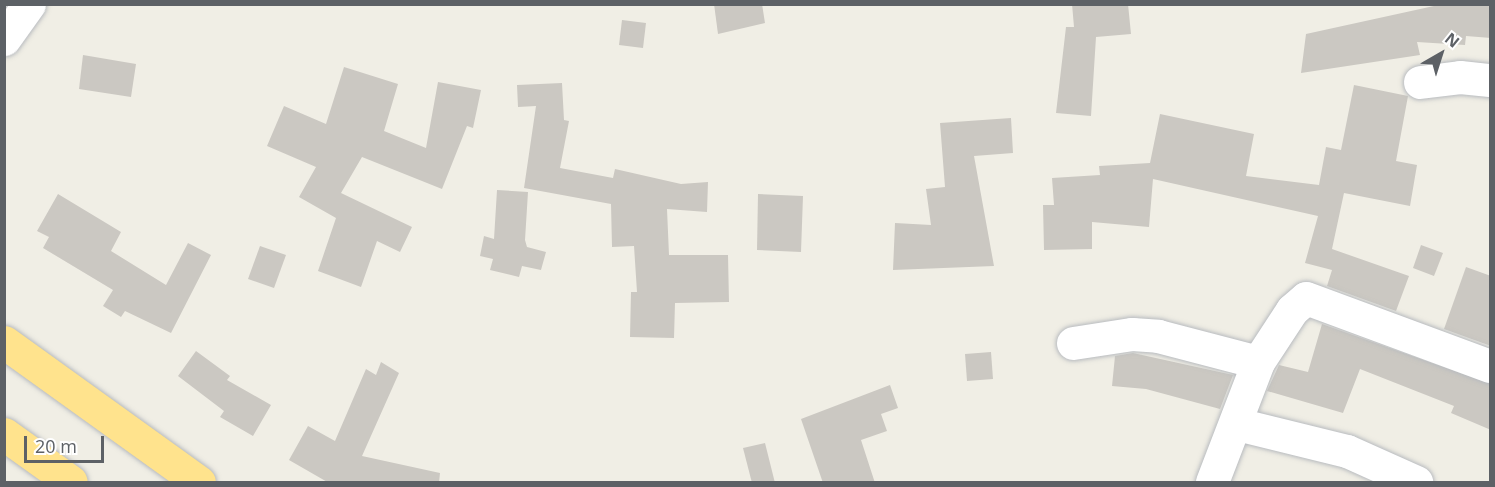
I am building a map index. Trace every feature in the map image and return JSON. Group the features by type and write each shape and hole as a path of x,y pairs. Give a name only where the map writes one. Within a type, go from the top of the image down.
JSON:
{"highway":[{"path":"4,342 199,483"},
{"path":"4,434 70,483"}],"street":[{"path":"4,39 29,4"},
{"path":"1420,82 1460,77 1491,80"},
{"path":"1212,483 1237,424 1258,362 1292,309 1312,298 1491,366"},
{"path":"1073,343 1132,334 1158,336 1258,362"},
{"path":"1237,424 1347,451 1416,483"}],"building":[{"path":"714,4 762,4 765,23 718,34"},
{"path":"1072,4 1128,4 1131,34 1096,37 1091,116 1056,113 1066,27 1074,27"},
{"path":"1443,4 1491,4 1491,38 1466,36 1465,45 1417,42 1420,55 1301,73 1306,34"},
{"path":"622,20 646,23 643,48 619,45"},
{"path":"83,55 136,64 131,97 79,89"},
{"path":"344,67 398,84 384,131 426,148 438,82 481,90 473,128 467,126 442,189 362,157 341,193 412,227 400,252 377,241 361,287 318,271 336,218 299,197 316,167 267,146 284,106 326,124"},
{"path":"562,83 564,120 569,121 560,168 613,178 615,169 681,184 708,182 707,212 667,209 669,255 728,255 729,302 675,303 674,338 630,337 631,292 637,292 634,246 612,247 611,204 524,188 536,106 518,107 517,85"},
{"path":"1354,85 1408,96 1396,161 1417,165 1410,206 1344,193 1332,249 1409,276 1396,311 1327,286 1332,270 1305,263 1318,216 1153,179 1149,227 1092,222 1092,249 1044,250 1043,205 1054,205 1052,178 1100,175 1099,166 1150,163 1160,114 1254,134 1246,176 1319,185 1326,147 1341,150"},
{"path":"1011,118 1013,153 974,156 994,266 893,270 895,223 931,225 926,189 945,187 940,123"},
{"path":"497,190 528,192 525,240 527,247 546,252 541,270 522,266 519,277 490,270 493,259 480,256 484,236 494,239"},
{"path":"58,194 121,232 111,251 166,285 188,243 211,255 171,333 125,311 121,317 103,306 113,290 43,248 49,237 37,231"},
{"path":"758,194 803,196 801,252 757,250"},
{"path":"1421,245 1443,253 1434,276 1413,268"},
{"path":"260,246 286,255 274,288 248,279"},
{"path":"1466,267 1491,276 1491,346 1444,329"},
{"path":"1322,324 1491,384 1491,430 1451,413 1454,406 1360,369 1343,413 1267,391 1279,365 1308,372"},
{"path":"196,351 230,376 227,380 271,405 253,436 220,417 224,411 178,376"},
{"path":"991,352 993,379 967,381 965,354"},
{"path":"1133,353 1233,375 1220,409 1146,389 1112,386 1115,356"},
{"path":"381,362 399,373 362,456 440,473 439,483 329,483 289,460 308,426 335,441 366,369 376,375"},
{"path":"890,385 898,408 881,414 887,431 861,440 875,483 823,483 801,419"},
{"path":"765,443 775,483 752,483 743,448"}]}
